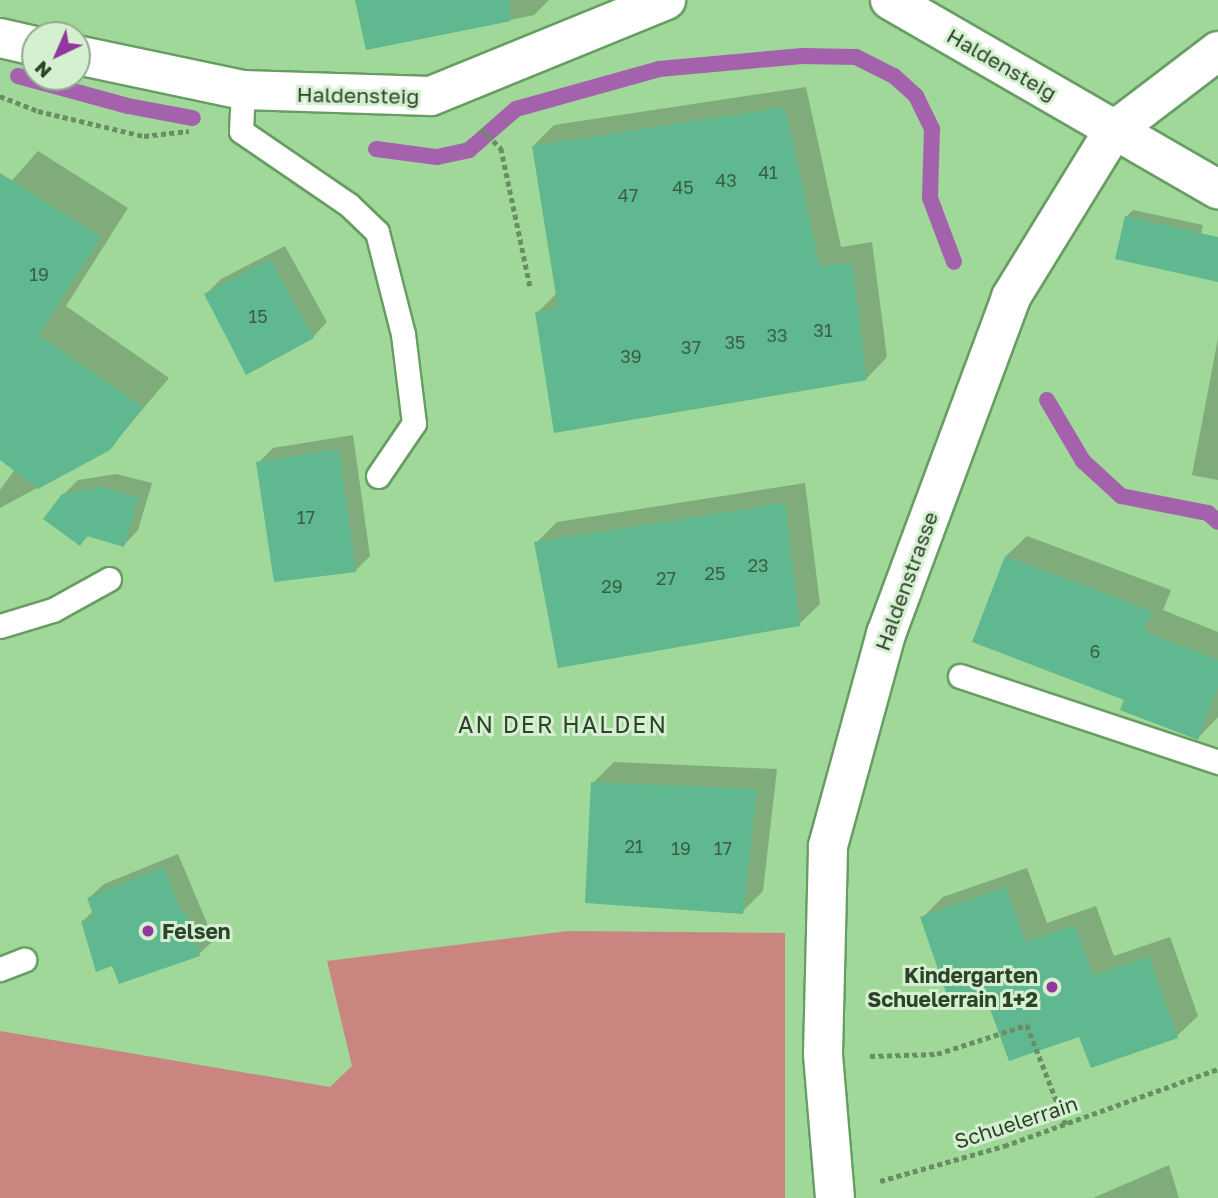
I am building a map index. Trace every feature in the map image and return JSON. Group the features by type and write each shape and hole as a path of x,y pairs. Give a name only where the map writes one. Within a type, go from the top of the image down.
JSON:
{"street":[{"name":"Haldensteig","path":"91,58 243,90 432,96 666,0"},
{"name":"Haldensteig","path":"890,0 1113,131 1218,189"},
{"path":"0,38 21,43"},
{"name":"Haldenstrasse","path":"835,1196 824,1054 828,846 886,634 1011,297 1113,131 1218,51"}],"lane":[{"path":"243,90 241,131 349,205 377,232 403,334 414,424 378,475"},
{"path":"0,626 53,610 109,579"},
{"path":"960,676 1218,762"},
{"path":"0,969 24,960"}],"path":[{"path":"0,96 38,111 144,136 241,131"},
{"path":"478,125 501,148 530,286"},
{"path":"824,1054 937,1054 1027,1025 1066,1125"},
{"name":"Schuelerrain","path":"835,1196 1066,1125 1218,1069"}],"shaded area":[{"path":"568,931 785,933 785,1198 0,1198 0,1031 330,1087 352,1066 327,961"}],"building":[{"path":"355,0 509,0 511,21 366,50"},
{"path":"785,107 820,267 852,262 867,380 554,433 535,312 558,308 532,146"},
{"path":"0,173 101,237 39,335 143,407 110,450 38,489 0,460"},
{"path":"1125,216 1218,237 1218,282 1115,259"},
{"path":"270,259 314,338 246,375 204,294"},
{"path":"339,449 356,572 274,582 256,462"},
{"path":"100,487 139,497 124,547 87,536 80,546 43,519 62,494"},
{"path":"785,503 800,626 558,668 534,542"},
{"path":"1005,556 1152,611 1144,631 1218,660 1218,687 1198,740 1120,710 1124,700 972,642"},
{"path":"591,782 757,789 743,914 585,903"},
{"name":"Felsen","path":"164,867 182,913 186,911 200,956 119,984 112,966 96,972 81,921 94,917 87,898"},
{"name":"Kindergarten Schuelerrain 1+2","path":"1006,887 1026,942 1075,925 1093,975 1149,957 1178,1038 1091,1068 1079,1037 1009,1061 986,998 952,1010 920,917"}],"waterway":[{"path":"376,149 437,157 469,150 516,109 659,69 802,56 856,57 894,76 916,96 932,129 930,198 954,262"},
{"path":"18,76 128,106 193,118"},
{"path":"1047,400 1083,461 1121,496 1208,513 1218,522"}],"place":[{"name":"Felsen","path":"148,931"},
{"name":"Kindergarten Schuelerrain 1+2","path":"1052,987"}],"district":[{"name":"AN DER HALDEN","path":"563,724"}]}
